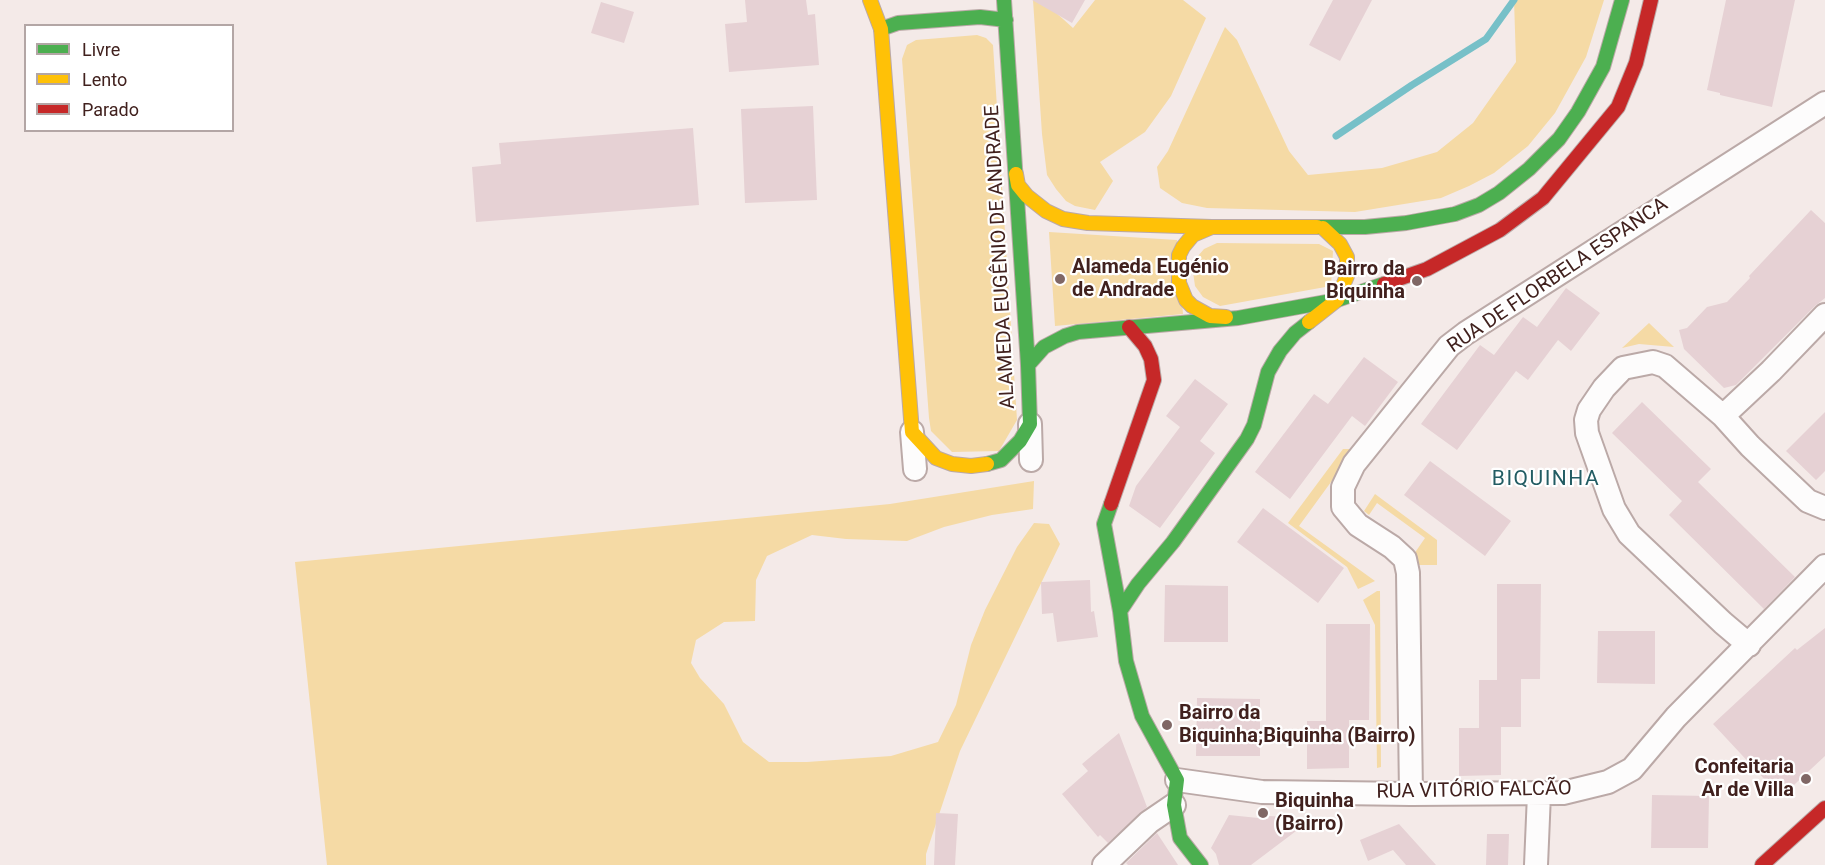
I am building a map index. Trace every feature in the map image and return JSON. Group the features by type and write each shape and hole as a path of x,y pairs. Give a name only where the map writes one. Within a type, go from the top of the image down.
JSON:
{"street":[{"path":"870,0 881,29 915,469"},
{"name":"ALAMEDA EUGÊNIO DE ANDRADE","path":"912,432 936,458 952,464 981,466 1001,460 1009,454 1030,424 1004,0"},
{"path":"1016,172 1018,185 1027,196 1046,210 1063,219 1088,223 1323,228 1396,224 1455,214 1479,205 1499,193 1529,169 1559,139 1578,112 1603,68 1622,0"},
{"path":"1028,365 1044,348 1065,336 1078,332 1238,318 1337,300 1427,268 1500,230 1543,198 1618,107 1636,63 1651,0"},
{"path":"881,29 898,23 980,17 1006,20"},
{"name":"RUA DE FLORBELA ESPANCA","path":"1411,794 1408,573 1405,559 1392,547 1358,525 1344,507 1343,487 1354,464 1449,346 1825,103"},
{"path":"1212,226 1193,235 1183,247 1179,255 1179,283 1186,300 1199,311 1210,316 1238,318"},
{"path":"1119,611 1173,542 1247,439 1254,424 1268,372 1280,351 1295,333 1337,300 1347,276 1347,257 1336,239 1323,228"},
{"path":"1723,416 1825,315"},
{"path":"1129,327 1145,346 1151,359 1154,380 1104,524 1126,661 1142,716 1177,780 1174,805 1180,838 1201,865"},
{"path":"1749,645 1629,534 1614,509 1587,433 1588,410 1623,368 1653,362 1665,366 1723,416 1750,446 1808,501 1825,508"},
{"path":"1030,424 1031,460"},
{"name":"RUA VITÓRIO FALCÃO","path":"1177,780 1262,792 1411,794 1563,793 1608,782 1632,769 1676,717 1825,566"},
{"path":"1536,865 1539,794"},
{"path":"1104,865 1149,822 1174,805"},
{"path":"1762,865 1825,808"}],"shaded area":[{"path":"1033,0 1043,1 1073,28 1095,0 1183,0 1206,18 1171,96 1145,132 1100,162 1113,181 1095,210 1075,206 1066,201 1047,175"},
{"path":"1514,0 1604,0 1586,57 1555,113 1528,146 1494,173 1441,198 1355,212 1207,208 1182,203 1160,188 1157,167 1168,151 1225,27 1237,40 1289,151 1308,175 1382,168 1437,152 1473,123 1516,62"},
{"path":"977,35 986,38 993,45 1017,420 999,451 952,452 931,431 929,418 902,59 907,45 916,40"},
{"path":"1049,232 1177,240 1183,314 1055,326"},
{"path":"1217,243 1319,244 1333,251 1331,286 1220,306 1203,297 1195,286 1193,272 1198,256 1204,249"},
{"path":"1649,323 1674,347 1639,344 1622,348"},
{"path":"1343,449 1355,449 1299,526 1375,581 1358,589 1347,567 1288,523"},
{"path":"1034,481 1033,509 992,515 944,527 907,541 846,539 812,535 767,556 756,580 755,621 724,622 696,640 691,663 700,678 724,704 743,742 769,762 807,762 891,756 938,742 956,705 971,645 985,610 1017,547 1034,523 1049,524 1060,544 960,751 926,854 926,865 327,865 295,562 890,504"},
{"path":"1375,494 1437,540 1437,565 1418,565 1414,554 1425,538 1377,503 1369,515 1364,511"},
{"path":"1380,591 1381,767 1377,768 1375,625 1363,600"}],"building":[{"path":"745,0 806,0 808,15 815,14 819,65 729,72 725,24 747,22"},
{"path":"1032,0 1085,0 1072,23"},
{"path":"1333,0 1372,0 1340,61 1309,45"},
{"path":"1726,0 1795,0 1772,107 1707,90"},
{"path":"601,2 634,12 624,43 591,33"},
{"path":"813,106 817,200 745,203 741,109"},
{"path":"693,128 699,205 476,222 472,167 501,164 499,143"},
{"path":"1811,210 1825,223 1825,298 1736,385 1724,388 1684,349 1679,330 1687,328 1707,307 1727,302"},
{"path":"1566,288 1600,313 1571,351 1558,340 1528,380 1516,371 1457,450 1421,424 1480,345 1494,355 1523,317 1537,327"},
{"path":"1364,357 1398,382 1365,426 1352,416 1290,499 1255,472 1314,394 1328,404"},
{"path":"1195,379 1228,404 1200,441 1215,453 1160,528 1129,506 1136,486 1180,427 1166,416"},
{"path":"1642,402 1711,469 1698,482 1795,577 1764,609 1669,515 1682,501 1612,433"},
{"path":"1825,412 1825,471 1816,480 1786,451"},
{"path":"1430,461 1511,521 1485,556 1404,495"},
{"path":"1263,508 1344,568 1318,603 1237,542"},
{"path":"1090,580 1091,612 1094,611 1098,637 1057,642 1053,613 1042,614 1041,582"},
{"path":"1497,584 1541,584 1540,679 1521,679 1521,727 1501,727 1501,775 1459,776 1459,728 1479,728 1479,680 1497,680"},
{"path":"1165,585 1228,586 1228,642 1164,642"},
{"path":"1326,624 1370,624 1369,720 1349,720 1349,768 1307,769 1307,721 1326,721"},
{"path":"1825,628 1825,756 1781,797 1713,724 1795,648 1797,650"},
{"path":"1598,631 1655,631 1655,684 1597,683"},
{"path":"1197,698 1260,699 1260,756 1196,756"},
{"path":"1119,733 1147,807 1108,843 1100,835 1098,837 1062,794 1088,771 1082,764"},
{"path":"1652,795 1709,796 1708,848 1651,848"},
{"path":"936,813 958,814 955,865 934,865"},
{"path":"1229,815 1268,819 1269,816 1289,817 1289,821 1308,822 1251,865 1219,865 1216,854 1211,848"},
{"path":"1399,824 1436,865 1406,865 1393,850 1368,861 1360,840"},
{"path":"1157,833 1178,865 1128,865 1126,863"},
{"path":"1487,834 1509,834 1508,865 1486,865"}],"waterway":[{"path":"1336,136 1486,39 1514,0"}],"traffic: fast":[{"path":"987,464 1001,460 1020,441 1030,424 1004,0"},
{"path":"1317,227 1365,227 1406,223 1455,214 1479,205 1499,193 1529,169 1559,139 1578,112 1603,67 1622,0"},
{"path":"881,29 898,23 980,17 1006,20"},
{"path":"1028,365 1044,347 1078,332 1238,318 1337,300 1384,284"},
{"path":"1120,611 1247,439 1254,425 1268,372 1280,351 1295,333 1309,322"},
{"path":"1111,504 1104,524 1120,611 1126,661 1142,716 1177,780 1174,805 1180,838 1201,865"}],"traffic: slow":[{"path":"870,0 881,29 912,432 936,458 952,464 971,466 987,464"},
{"path":"1016,174 1018,185 1027,196 1046,211 1063,219 1088,223 1212,227 1317,227"},
{"path":"1212,227 1193,235 1183,247 1179,255 1179,283 1186,300 1192,306 1210,316 1226,317"},
{"path":"1309,322 1337,300 1347,276 1347,257 1340,244 1323,228"}],"traffic: jam":[{"path":"1384,284 1427,269 1500,230 1543,198 1618,107 1636,63 1651,0"},
{"path":"1111,504 1154,380 1151,359 1145,346 1129,327"},
{"path":"1762,865 1825,808"}],"place":[{"name":"Alameda Eugénio de Andrade","path":"1060,279"},
{"name":"Bairro da Biquinha","path":"1417,281"},
{"name":"Bairro da Biquinha;Biquinha (Bairro)","path":"1167,725"},
{"name":"Confeitaria Ar de Villa","path":"1806,779"},
{"name":"Biquinha (Bairro)","path":"1263,813"}],"district":[{"name":"BIQUINHA","path":"1546,480"}]}
